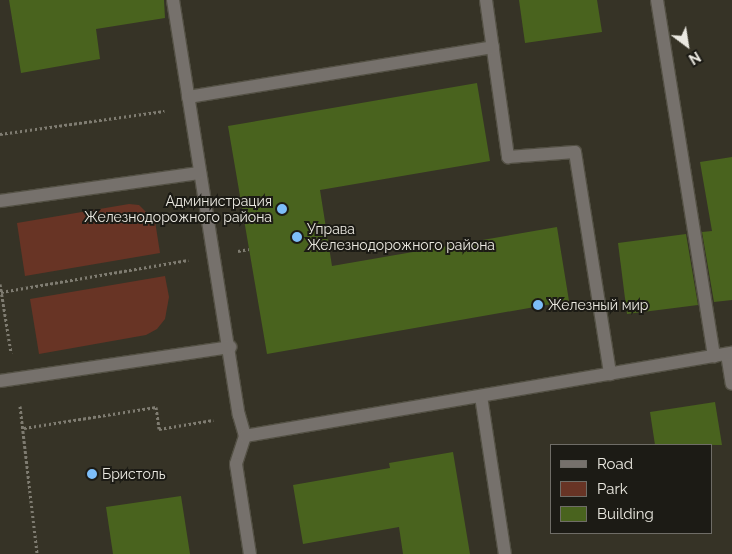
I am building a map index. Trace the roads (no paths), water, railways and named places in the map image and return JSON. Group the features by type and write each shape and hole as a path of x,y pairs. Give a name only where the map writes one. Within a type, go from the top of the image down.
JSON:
{"lane":[{"path":"173,0 188,102 231,347 239,416 245,436 236,464 250,554"},
{"path":"486,0 508,157 575,152 610,374"},
{"path":"658,0 724,354 732,384"},
{"path":"188,102 493,47"},
{"path":"0,201 200,173"},
{"path":"0,381 231,347"},
{"path":"245,436 724,354"},
{"path":"480,396 505,554"}],"place":[{"name":"Администрация Железнодорожного района","path":"282,209"},
{"name":"Управа Железнодорожного района","path":"297,237"},
{"name":"Железный мир","path":"538,305"},
{"name":"Бристоль","path":"92,474"}]}
